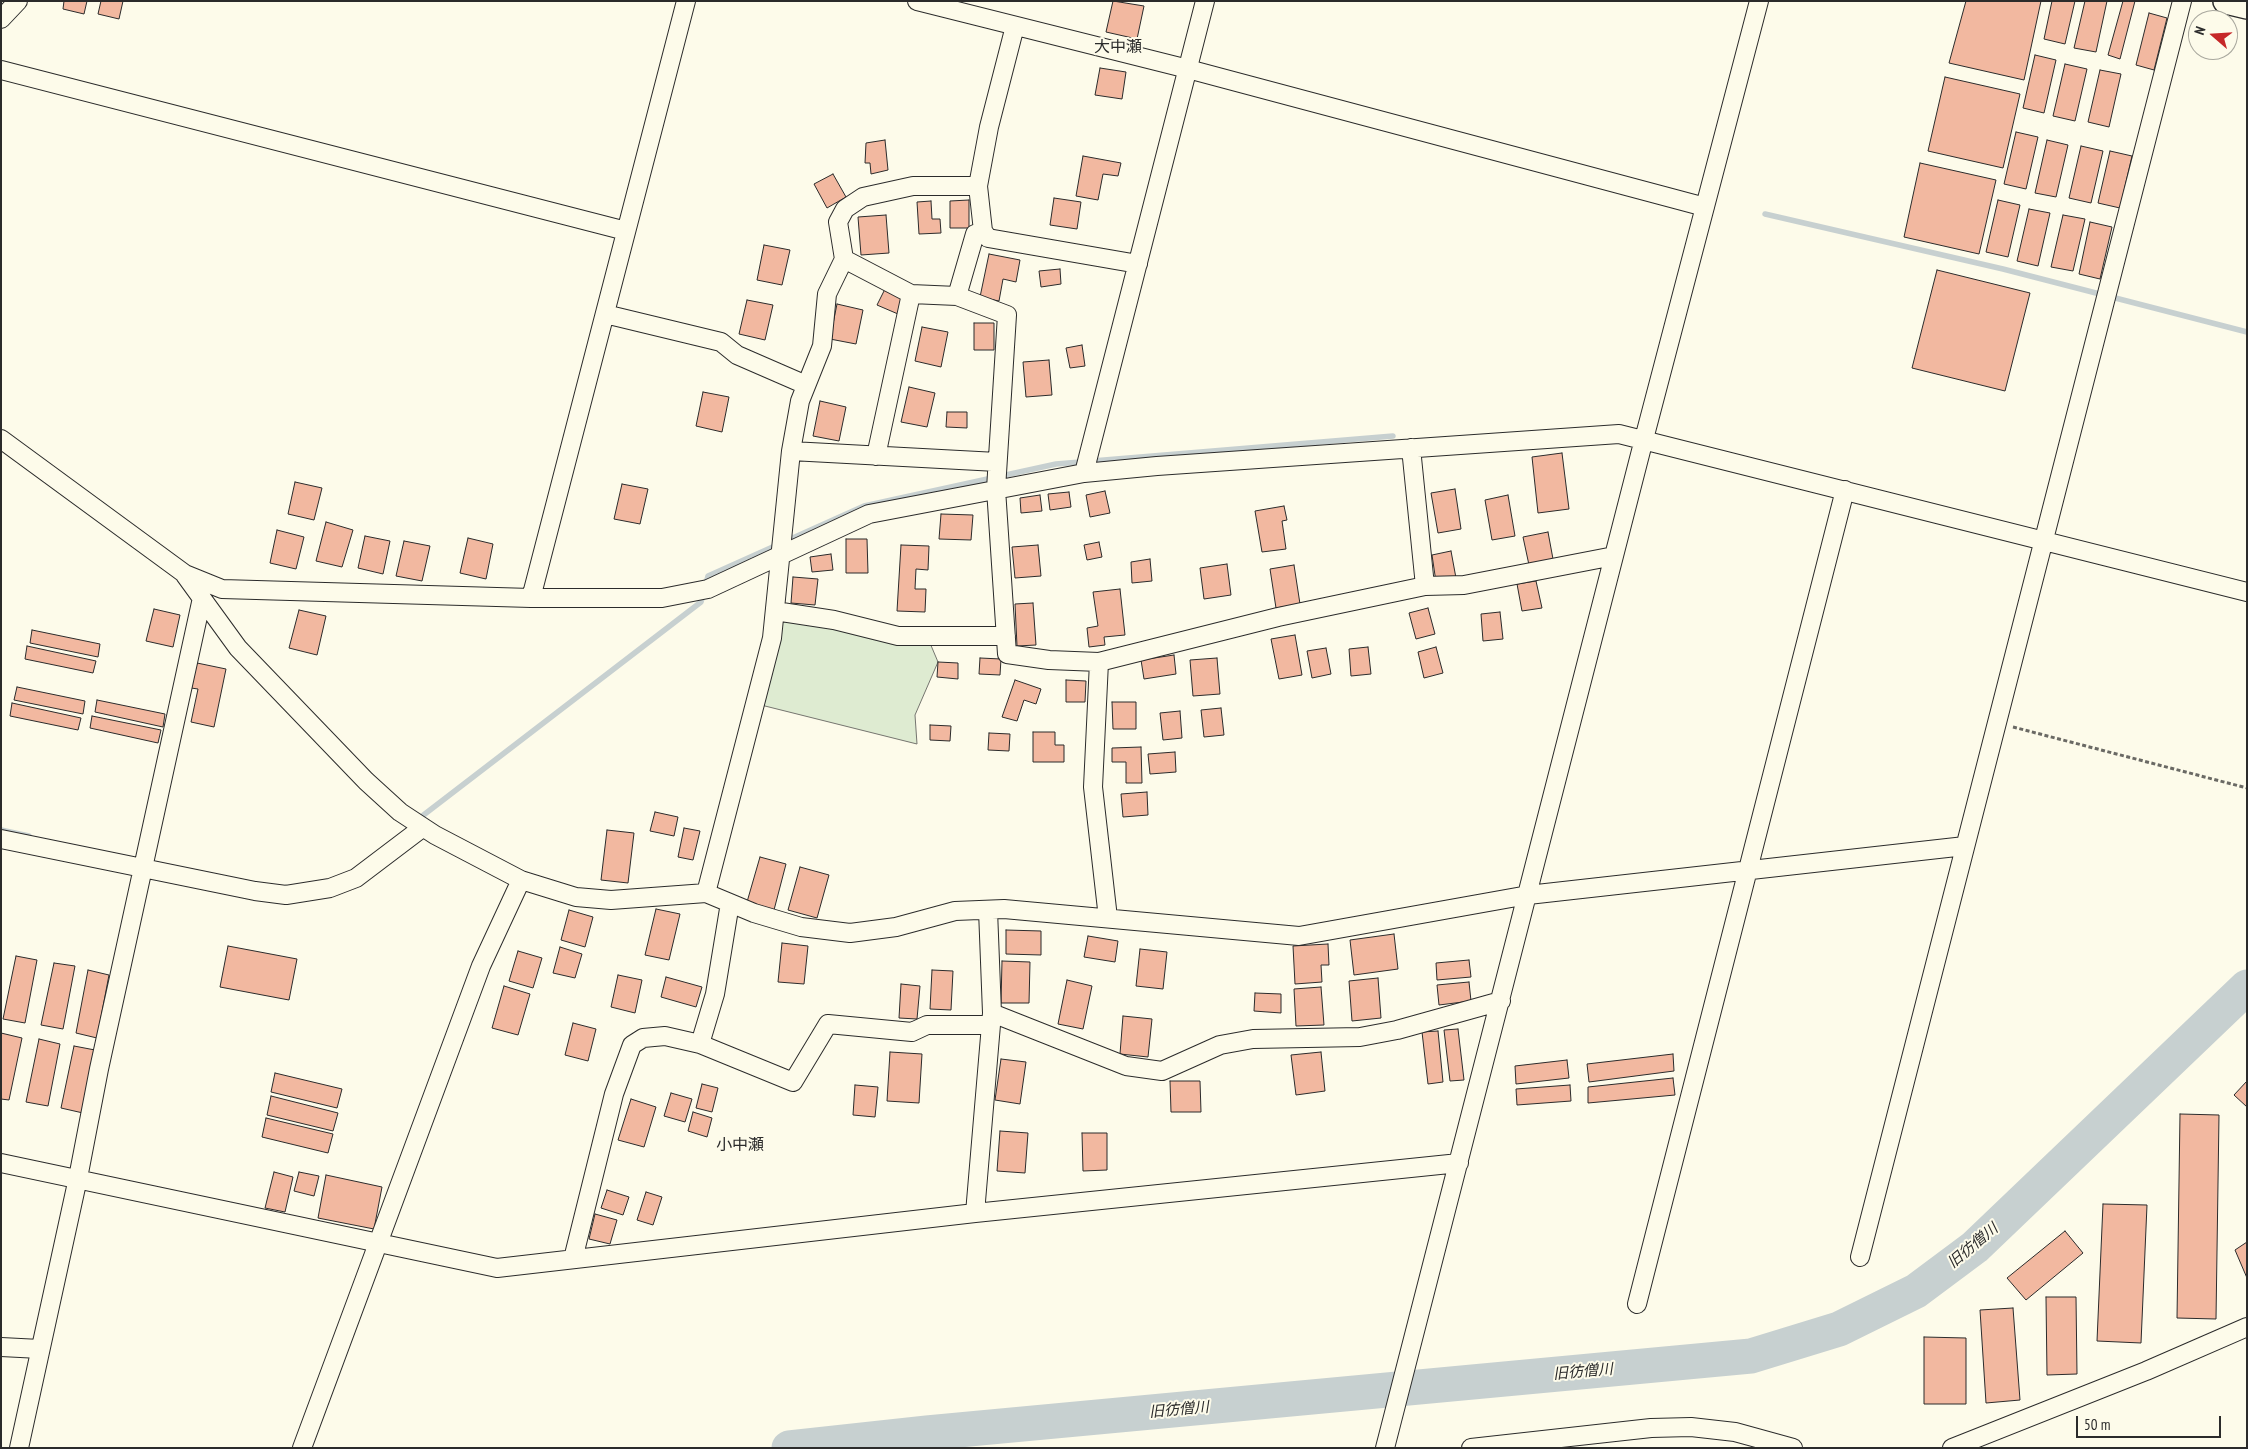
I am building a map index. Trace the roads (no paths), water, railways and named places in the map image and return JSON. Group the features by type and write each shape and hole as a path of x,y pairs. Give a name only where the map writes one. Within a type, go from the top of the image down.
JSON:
{"street":[{"path":"1,19 18,1"},
{"path":"531,598 686,1"},
{"path":"917,1 1188,69 1705,207"},
{"path":"1084,473 1205,1"},
{"path":"1385,1448 1644,439 1759,1"},
{"path":"1860,1257 2042,540 2182,1"},
{"path":"2226,1 2247,6"},
{"path":"1016,26 989,127 978,186 983,231 988,238 1138,264"},
{"path":"1,70 626,231"},
{"path":"706,893 772,638 791,451 800,401 822,346 827,294 844,259 838,222 845,209 863,197 913,186 978,186"},
{"path":"957,296 975,234 983,231"},
{"path":"844,259 910,294 957,296 1007,316 996,489 1007,654 1058,661 1098,662 1278,617 1425,586 1464,585 1614,556"},
{"path":"876,456 910,294"},
{"path":"605,314 720,342 737,355 806,384"},
{"path":"1,439 185,574 222,589 531,598 662,598 708,590 868,514 1084,473 1619,434 2247,592"},
{"path":"1412,448 1425,586"},
{"path":"791,451 997,462"},
{"path":"1637,1304 1845,490"},
{"path":"185,574 238,648 366,781 400,812 422,828 521,880 576,897 611,900 706,893 754,913 801,927 850,933 896,927 955,911 1004,909 1299,936 1528,895 1965,846"},
{"path":"19,1448 78,1178 99,1069 202,598"},
{"path":"775,611 781,614 834,620 898,636 1006,636"},
{"path":"1098,662 1093,787 1108,918"},
{"path":"1,839 256,891 286,895 309,893 330,888 356,878 422,828"},
{"path":"302,1448 480,966 521,880"},
{"path":"700,1044 715,994 730,903"},
{"path":"975,1213 991,1019 988,910"},
{"path":"572,1259 614,1094 632,1045 643,1038 665,1036 700,1044 793,1082 828,1024 912,1032 927,1025 991,1019 1126,1066 1162,1071 1220,1045 1253,1039 1360,1037 1397,1030 1501,1001"},
{"path":"1,1163 497,1268 975,1213 1459,1163"},
{"path":"1952,1448 1984,1437 2247,1327"},
{"path":"1,1347 40,1349"},
{"path":"1471,1448 1651,1428 1691,1427 1735,1432 1793,1448"}],"waterway":[{"path":"1765,214 2003,269 2247,332"},
{"path":"417,820 701,602 708,576 864,506 1056,464 1393,436"},
{"path":"1,830 29,836"},
{"name":"旧彷僧川","path":"789,1448 927,1433 1751,1356 1839,1329 1916,1291 1975,1247 2247,987"}],"district":[{"name":"大中瀬","path":"1118,47"},
{"name":"小中瀬","path":"740,1145"}]}
